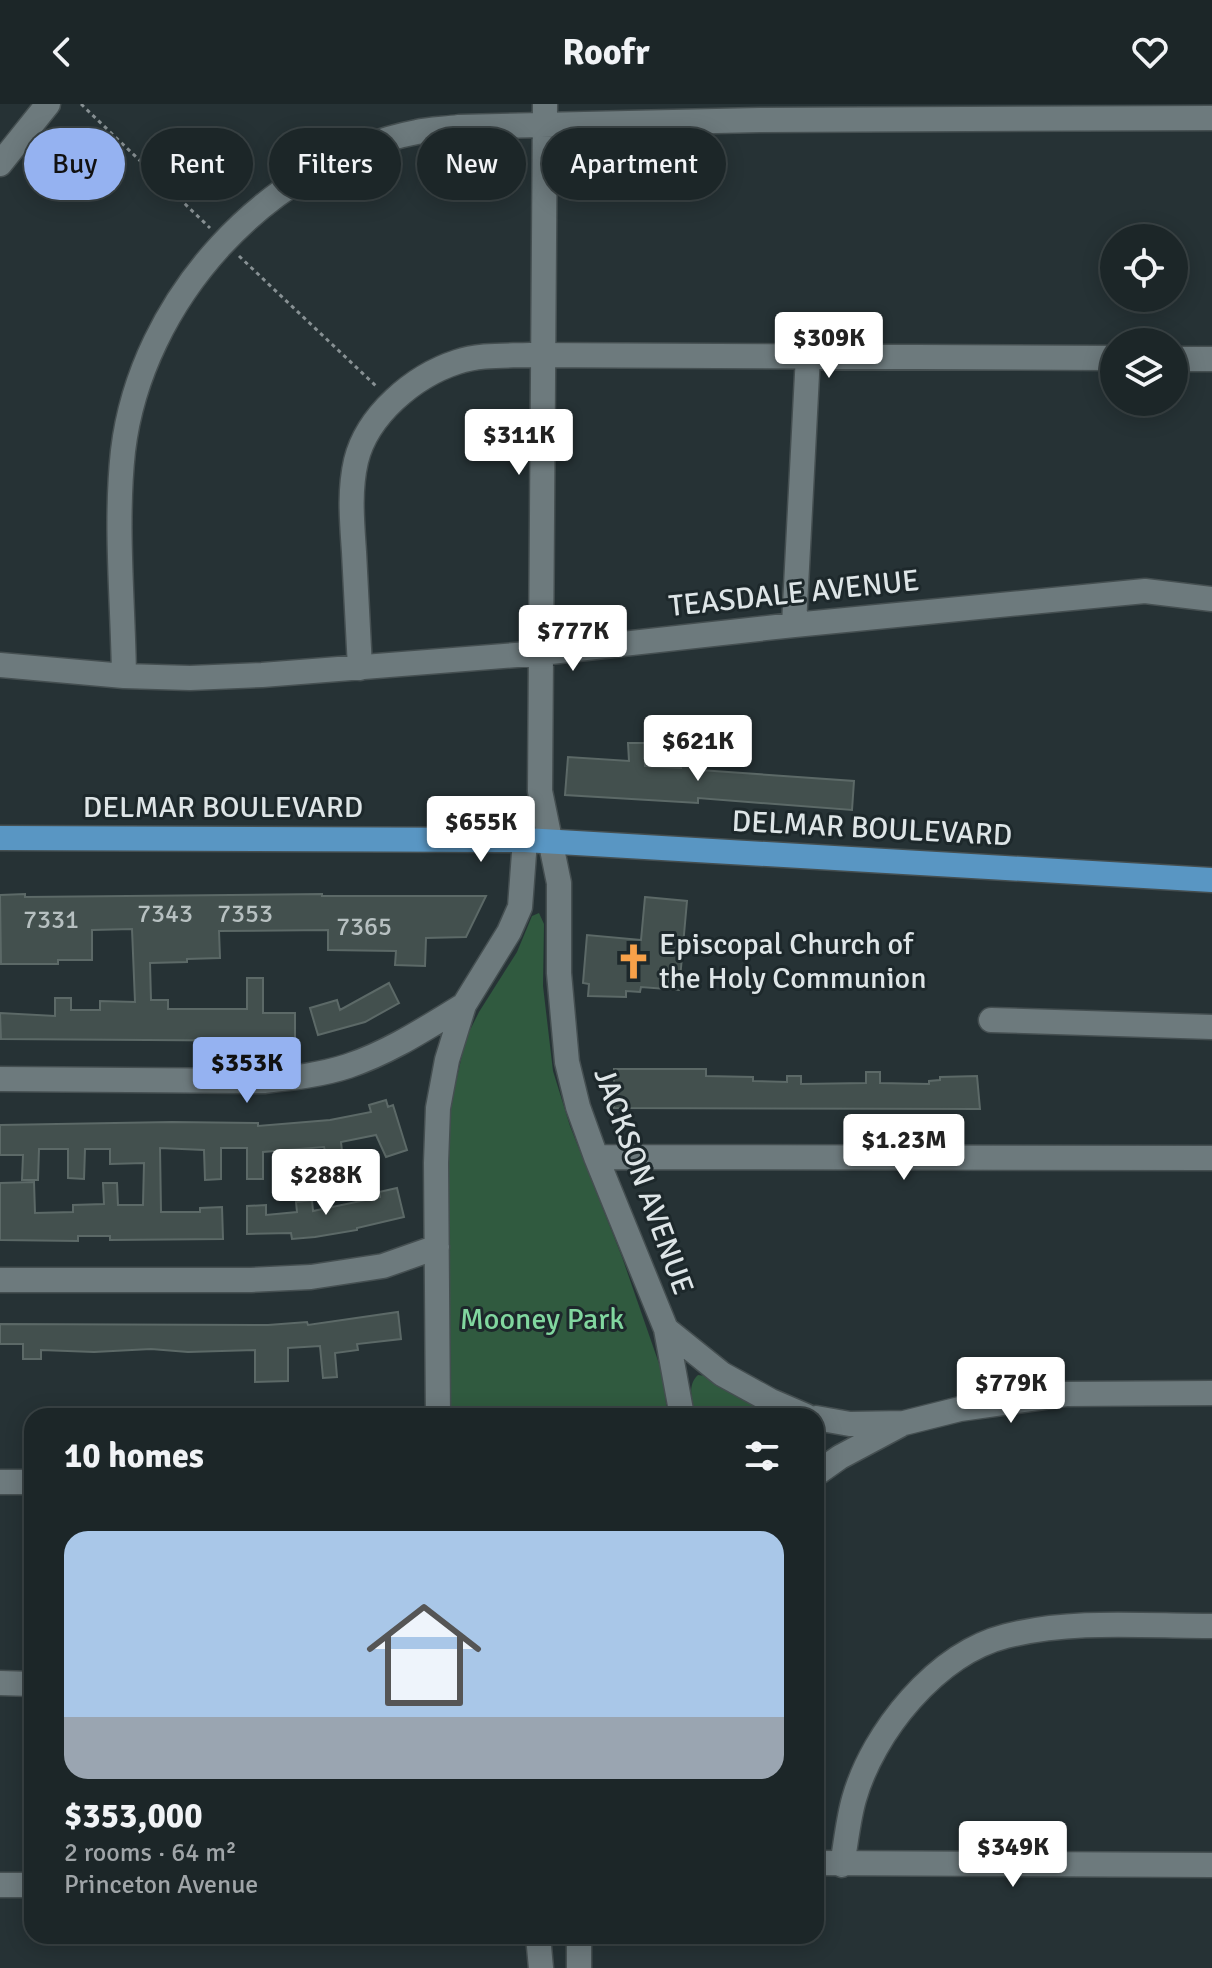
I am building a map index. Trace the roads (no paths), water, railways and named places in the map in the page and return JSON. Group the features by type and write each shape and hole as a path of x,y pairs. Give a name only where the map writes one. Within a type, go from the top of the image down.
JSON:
{"main road":[{"name":"DELMAR BOULEVARD","path":"0,838 525,840 1212,880"}],"street":[{"path":"0,164 48,104"},
{"path":"124,676 120,498 123,450 131,407 145,366 166,318 201,268 243,220 290,186 342,157 416,132 545,115 760,112 1212,118"},
{"name":"JACKSON AVENUE","path":"545,115 540,791 559,883 560,987 567,1062 578,1107 596,1157 666,1329 681,1408"},
{"path":"794,625 808,355"},
{"path":"360,668 351,491 356,458 370,430 388,406 433,371 459,361 485,356 1100,358"},
{"path":"1188,359 1212,359"},
{"name":"TEASDALE AVENUE","path":"0,665 124,676 190,678 541,653 1145,591 1212,599"},
{"path":"438,1408 438,1108 447,1060 464,1005 509,932 520,907 525,840"},
{"path":"0,1079 263,1081 301,1077 347,1067 398,1045 464,1005"},
{"path":"991,1020 1212,1027"},
{"path":"596,1157 1212,1158"},
{"path":"0,1280 251,1280 311,1277 383,1266 437,1247"},
{"path":"666,1329 722,1374 787,1408"},
{"path":"824,1419 850,1424 904,1423 960,1409 1066,1394 1212,1393"},
{"path":"824,1468 904,1423"},
{"path":"0,1482 24,1482"},
{"path":"842,1865 854,1798 869,1760 909,1700 964,1655 1003,1637 1044,1629 1212,1626"},
{"path":"0,1683 24,1684"},
{"path":"824,1864 1212,1865"},
{"path":"0,1885 24,1885"},
{"path":"539,1944 541,1968"},
{"path":"579,1944 579,1968"}],"place":[{"name":"Episcopal Church of the Holy Communion","path":"633,961"}],"park label":[{"name":"Mooney Park","path":"542,1319"}]}
